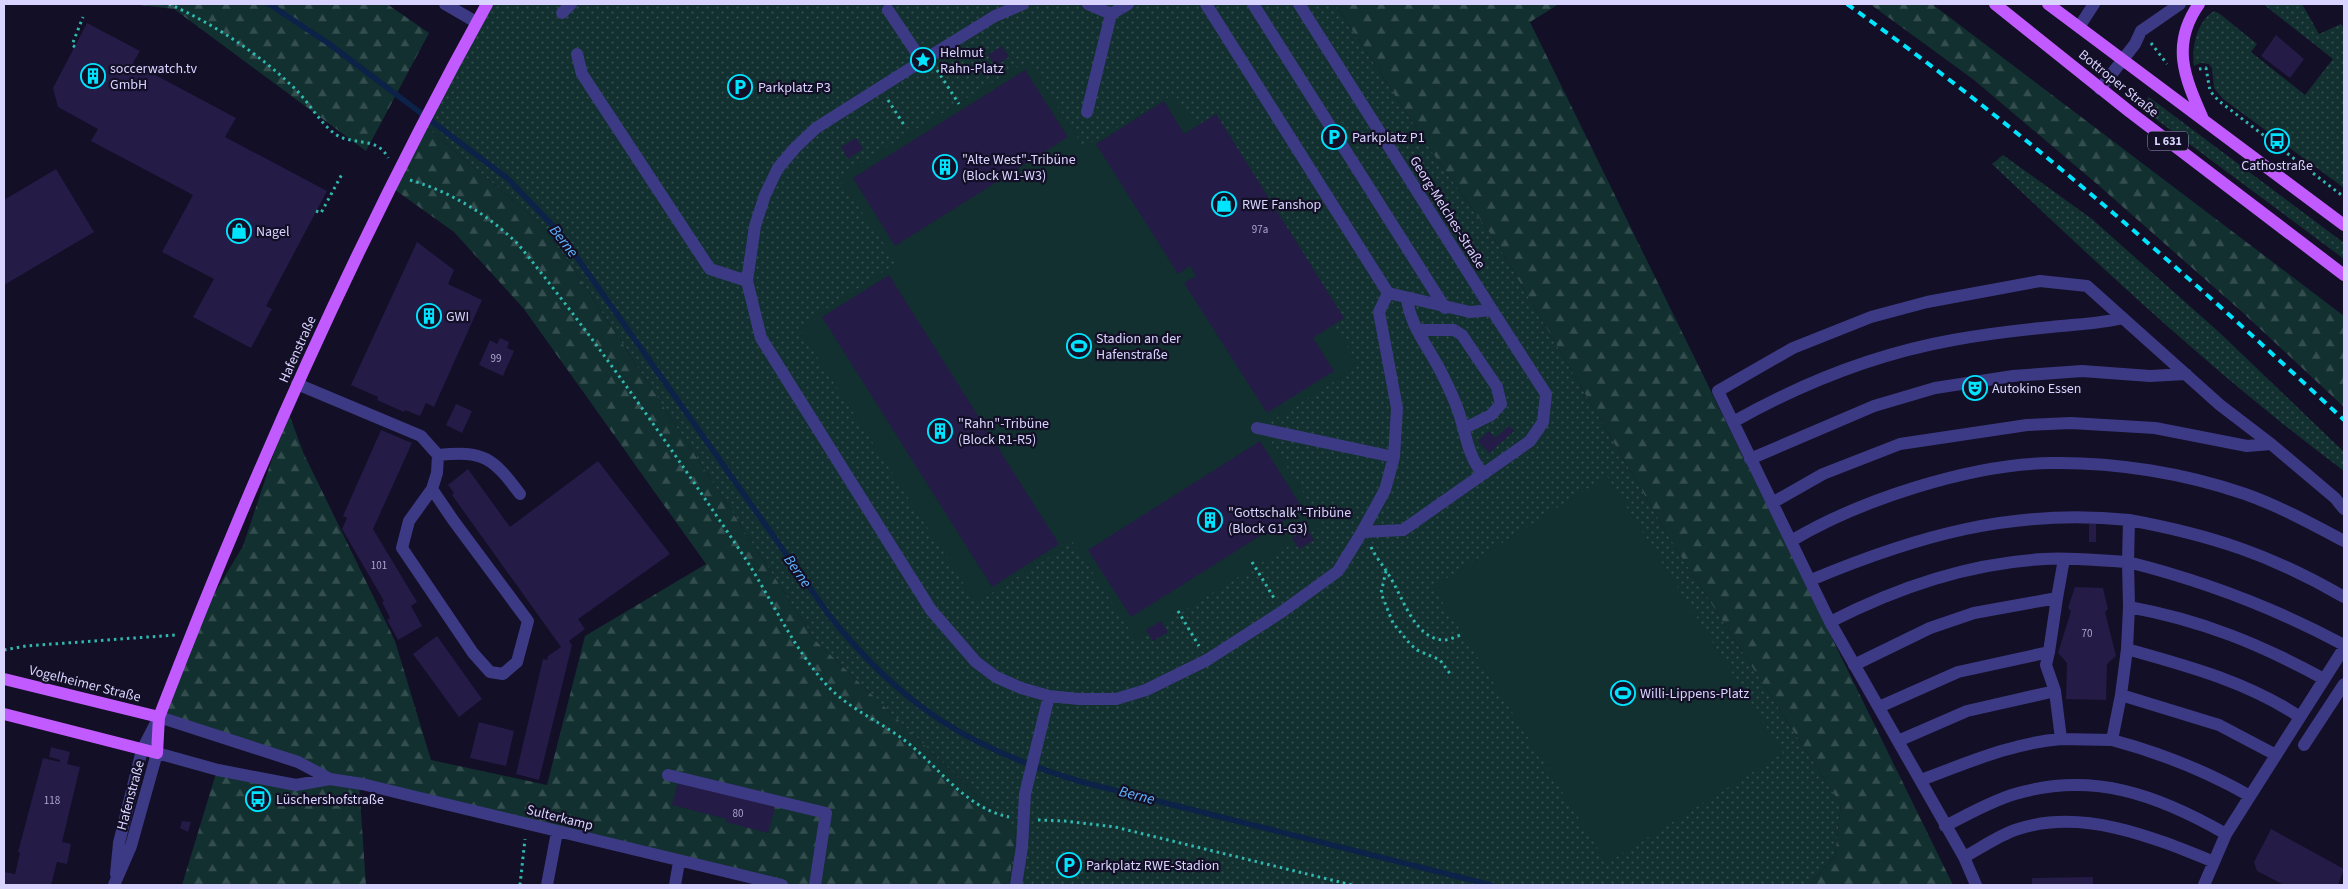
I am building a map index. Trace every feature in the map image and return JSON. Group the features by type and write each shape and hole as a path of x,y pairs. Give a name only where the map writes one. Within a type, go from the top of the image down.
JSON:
{"main road":[{"name":"Hafenstraße","path":"157,753 159,717 191,635 298,384 396,176 487,4"},
{"name":"Bottroper Straße","path":"1995,4 2100,89 2344,275"},
{"name":"Bottroper Straße","path":"2048,4 2344,225"},
{"path":"2199,4 2194,11 2182,44 2184,70 2189,87 2204,121"},
{"name":"Vogelheimer Straße","path":"4,679 159,717"},
{"path":"4,714 142,750"},
{"name":"Sulterkamp","path":"142,750 157,753"}],"street":[{"path":"445,4 476,22"},
{"path":"562,14 571,4"},
{"path":"1023,4 995,16 922,61 816,128 795,148 778,168 765,195 754,226 747,282 761,338 931,610 976,662 996,677 1021,688 1049,696 1079,699 1116,699 1146,690 1207,660 1283,611 1338,571 1385,490 1394,457 1397,408 1379,312 1388,293"},
{"path":"1088,4 1111,14"},
{"path":"1088,112 1111,14 1128,4"},
{"path":"1206,4 1388,293 1445,308 1470,312 1492,310"},
{"path":"1253,4 1445,308"},
{"name":"Georg-Melches-Straße","path":"1299,4 1546,394 1543,422 1530,441 1402,530 1362,532"},
{"path":"2079,27 2094,4"},
{"path":"2100,89 2123,60 2141,31 2180,4"},
{"path":"888,10 922,61"},
{"path":"577,54 582,74 710,268 747,282"},
{"path":"1976,885 1964,857 1830,622 1718,391 1793,348 1871,317 1927,302 2040,281 2087,286 2220,405 2271,444 2335,498 2344,509"},
{"path":"1407,298 1409,314 1444,378 1471,456 1483,474"},
{"path":"1733,422 1781,395 1870,360 1953,340 2052,327 2101,324 2123,318"},
{"path":"1418,330 1454,330 1462,335 1498,387 1500,404 1491,415 1463,430"},
{"path":"1750,458 1874,406 1935,388 2013,376 2082,371 2150,376 2186,374"},
{"path":"298,384 421,436 438,455 437,473 432,489 409,521 402,548 473,653 490,672 503,674 517,662 528,621 432,489"},
{"path":"1772,503 1823,474 1900,444 2027,425 2071,423 2145,428 2247,446 2271,444"},
{"path":"1257,428 1394,457"},
{"path":"438,455 463,452 481,456 501,469 520,494"},
{"path":"1791,541 1816,526 1914,488 1953,477 2050,463 2136,469 2204,483 2244,494 2279,508 2344,541"},
{"path":"1811,580 1910,542 1964,528 2058,516 2129,520 2184,530 2230,543 2284,565 2344,597"},
{"path":"2112,740 2121,695 2127,649 2129,520"},
{"path":"1830,622 1878,598 1931,579 2000,564 2045,559 2128,562 2178,575 2223,590 2297,621 2344,647 2226,834 2204,885"},
{"path":"2061,739 2055,691 2046,665 2064,559"},
{"path":"1854,665 1930,628 1974,614 2057,598"},
{"path":"2129,607 2195,621 2245,640 2324,679"},
{"path":"2127,649 2231,680 2282,705 2300,717"},
{"path":"1879,707 1958,672 2048,652"},
{"path":"2304,745 2344,684"},
{"path":"1898,741 1967,711 2055,691"},
{"path":"2121,695 2219,726 2276,755"},
{"path":"1016,885 1022,847 1025,794 1049,696"},
{"name":"Hafenstraße","path":"115,881 119,843 142,750 159,717"},
{"name":"Sulterkamp","path":"159,717 298,762 330,779 398,792 679,862 782,885"},
{"path":"1921,780 1983,756 2035,741 2061,739 2112,740 2156,752 2195,767 2250,796"},
{"name":"Hafenstraße","path":"115,881 131,846 157,753"},
{"name":"Sulterkamp","path":"157,753 218,770 296,784 330,779"},
{"path":"668,774 826,813 815,885"},
{"path":"1945,826 2014,794 2060,785 2087,785 2122,788 2154,799 2193,815 2226,834"},
{"path":"1964,857 2014,830 2047,823 2086,823 2150,836 2214,862"},
{"path":"547,885 557,832"},
{"path":"675,885 679,862"}],"path":[{"path":"169,4 216,30 279,75 294,88 337,135 372,143 384,150 396,176 431,186 472,207 499,226 518,244 620,379 721,522 741,552 789,635 825,683 855,709 907,742 966,796 1003,816 1023,820 1065,821 1115,827 1352,885"},
{"path":"73,46 83,17"},
{"path":"2141,31 2168,65 2184,70 2206,68 2210,92 2219,101 2344,197"},
{"path":"945,83 959,104"},
{"path":"896,113 904,125"},
{"path":"316,211 321,213 342,174"},
{"path":"1362,532 1409,612 1427,634 1445,640 1463,634"},
{"path":"1252,562 1283,611"},
{"path":"1386,571 1381,593 1393,623 1410,644 1417,650 1440,660 1451,675"},
{"path":"1178,611 1207,660"},
{"path":"4,650 26,646 191,635"},
{"path":"520,885 522,857 528,825"}],"green space":[{"path":"132,4 387,4 429,33 366,151 174,9"},
{"path":"489,4 1335,4 1436,158 1495,240 1675,547 1841,805 1835,856 1809,885 1009,885 1016,833 816,641 577,274 540,223 424,125"},
{"path":"1335,4 1559,4 1530,22 1953,885 1809,885 1835,856 1841,805 1675,547 1495,240 1436,158"},
{"path":"1870,4 1932,4 2344,316 2344,407 2241,311 2097,184 1974,80"},
{"path":"2263,4 2302,4 2319,34 2341,24 2344,29 2344,188 2223,99 2214,88 2212,68 2209,64 2200,63 2194,66 2193,51 2196,36 2203,21 2214,11 2257,44 2251,52 2305,95 2333,59"},
{"name":"Stadion an der Hafenstraße","path":"1028,61 1084,147 1174,94 1360,365 1262,427 1323,525 1136,640 1073,542 976,603 798,327 897,263 838,177"},
{"path":"2149,97 2344,243 2344,259 2141,108"},
{"path":"424,125 540,223 577,274 816,641 1016,833 1009,885 791,885 331,778 161,716 201,616 243,546 288,411 303,452 395,641 431,760 547,785 585,636 706,564 524,309 454,232 391,187"},
{"path":"2003,155 2092,219 2220,333 2344,452 2344,471 2207,361 2077,244 1992,164"},
{"name":"Willi-Lippens-Platz","path":"1607,476 1783,753 1607,863 1433,587"},
{"path":"217,770 264,781 359,784 366,885 182,885"}],"building":[{"path":"87,23 140,51 133,63 236,118 225,137 327,191 266,306 272,309 251,348 193,317 214,279 162,252 193,195 91,141 98,129 58,107 53,88"},
{"path":"2276,35 2304,59 2290,78 2261,56"},
{"path":"1002,46 1009,57 995,66 988,55"},
{"name":"\"Alte West\"-Tribüne (Block W1-W3)","path":"1025,70 1068,137 895,246 853,178"},
{"path":"1164,101 1184,134 1216,114 1344,318 1313,338 1334,371 1267,413 1184,283 1196,276 1190,266 1178,274 1096,144"},
{"path":"856,138 863,149 848,159 841,147"},
{"path":"56,169 94,232 4,285 4,200"},
{"name":"GWI","path":"417,242 454,270 448,284 482,300 434,407 426,403 420,416 405,410 404,412 377,400 378,397 351,385"},
{"name":"\"Rahn\"-Tribüne (Block R1-R5)","path":"889,275 1059,544 992,587 822,317"},
{"path":"500,338 509,342 507,348 514,351 503,376 479,365 490,340 497,344"},
{"path":"456,404 472,411 462,433 446,425"},
{"path":"1509,426 1514,431 1489,453 1478,441 1489,431 1495,438"},
{"path":"381,430 412,443 373,529 417,602 411,606 422,626 398,640 387,620 390,618 382,602 384,601 342,529 347,518 343,516"},
{"name":"\"Gottschalk\"-Tribüne (Block G1-G3)","path":"1260,441 1303,509 1131,617 1088,550"},
{"path":"598,461 670,554 578,619 585,629 569,641 572,645 539,780 516,774 543,659 547,660 548,656 561,647 452,495 454,493 448,485 468,469 510,527"},
{"path":"2089,524 2096,524 2096,542 2089,542"},
{"path":"1307,529 1314,540 1299,549 1292,538"},
{"path":"2075,587 2103,588 2108,609 2105,612 2116,656 2107,664 2106,700 2066,699 2067,663 2058,653 2071,611 2068,608"},
{"path":"1161,621 1168,632 1153,641 1146,630"},
{"path":"437,636 482,699 459,717 413,654"},
{"path":"479,722 514,731 506,766 470,758"},
{"path":"51,747 70,752 67,764 80,767 62,842 71,844 67,864 57,862 51,885 4,885 4,872 15,874 20,853 18,852 43,758 60,762 60,760 49,757"},
{"path":"678,781 775,807 768,833 726,822 727,819 672,805"},
{"path":"182,821 191,822 188,832 180,828"},
{"path":"2271,829 2344,869 2338,885 2284,885 2257,871 2254,862"},
{"path":"2093,877 2093,885 2032,885 2032,878"}],"waterway":[{"name":"Berne","path":"269,4 328,43 507,178 559,232 829,615 856,647 884,675 912,700 941,721 972,739 1006,755 1082,782 1491,885"}],"railway":[{"path":"1847,4 1977,101 2040,152 2164,257 2344,420"}],"place":[{"name":"Helmut Rahn-Platz","path":"923,60"},
{"name":"soccerwatch.tv GmbH","path":"93,76"},
{"name":"Parkplatz P3","path":"740,87"},
{"name":"Parkplatz P1","path":"1334,137"},
{"name":"Cathostraße","path":"2277,141"},
{"name":"\"Alte West\"-Tribüne (Block W1-W3)","path":"945,167"},
{"name":"RWE Fanshop","path":"1224,204"},
{"name":"Nagel","path":"239,231"},
{"name":"GWI","path":"429,316"},
{"name":"Stadion an der Hafenstraße","path":"1079,346"},
{"name":"Autokino Essen","path":"1975,388"},
{"name":"\"Rahn\"-Tribüne (Block R1-R5)","path":"940,431"},
{"name":"\"Gottschalk\"-Tribüne (Block G1-G3)","path":"1210,520"},
{"name":"Willi-Lippens-Platz","path":"1623,693"},
{"name":"Lüschershofstraße","path":"258,799"},
{"name":"Parkplatz RWE-Stadion","path":"1069,865"}]}
